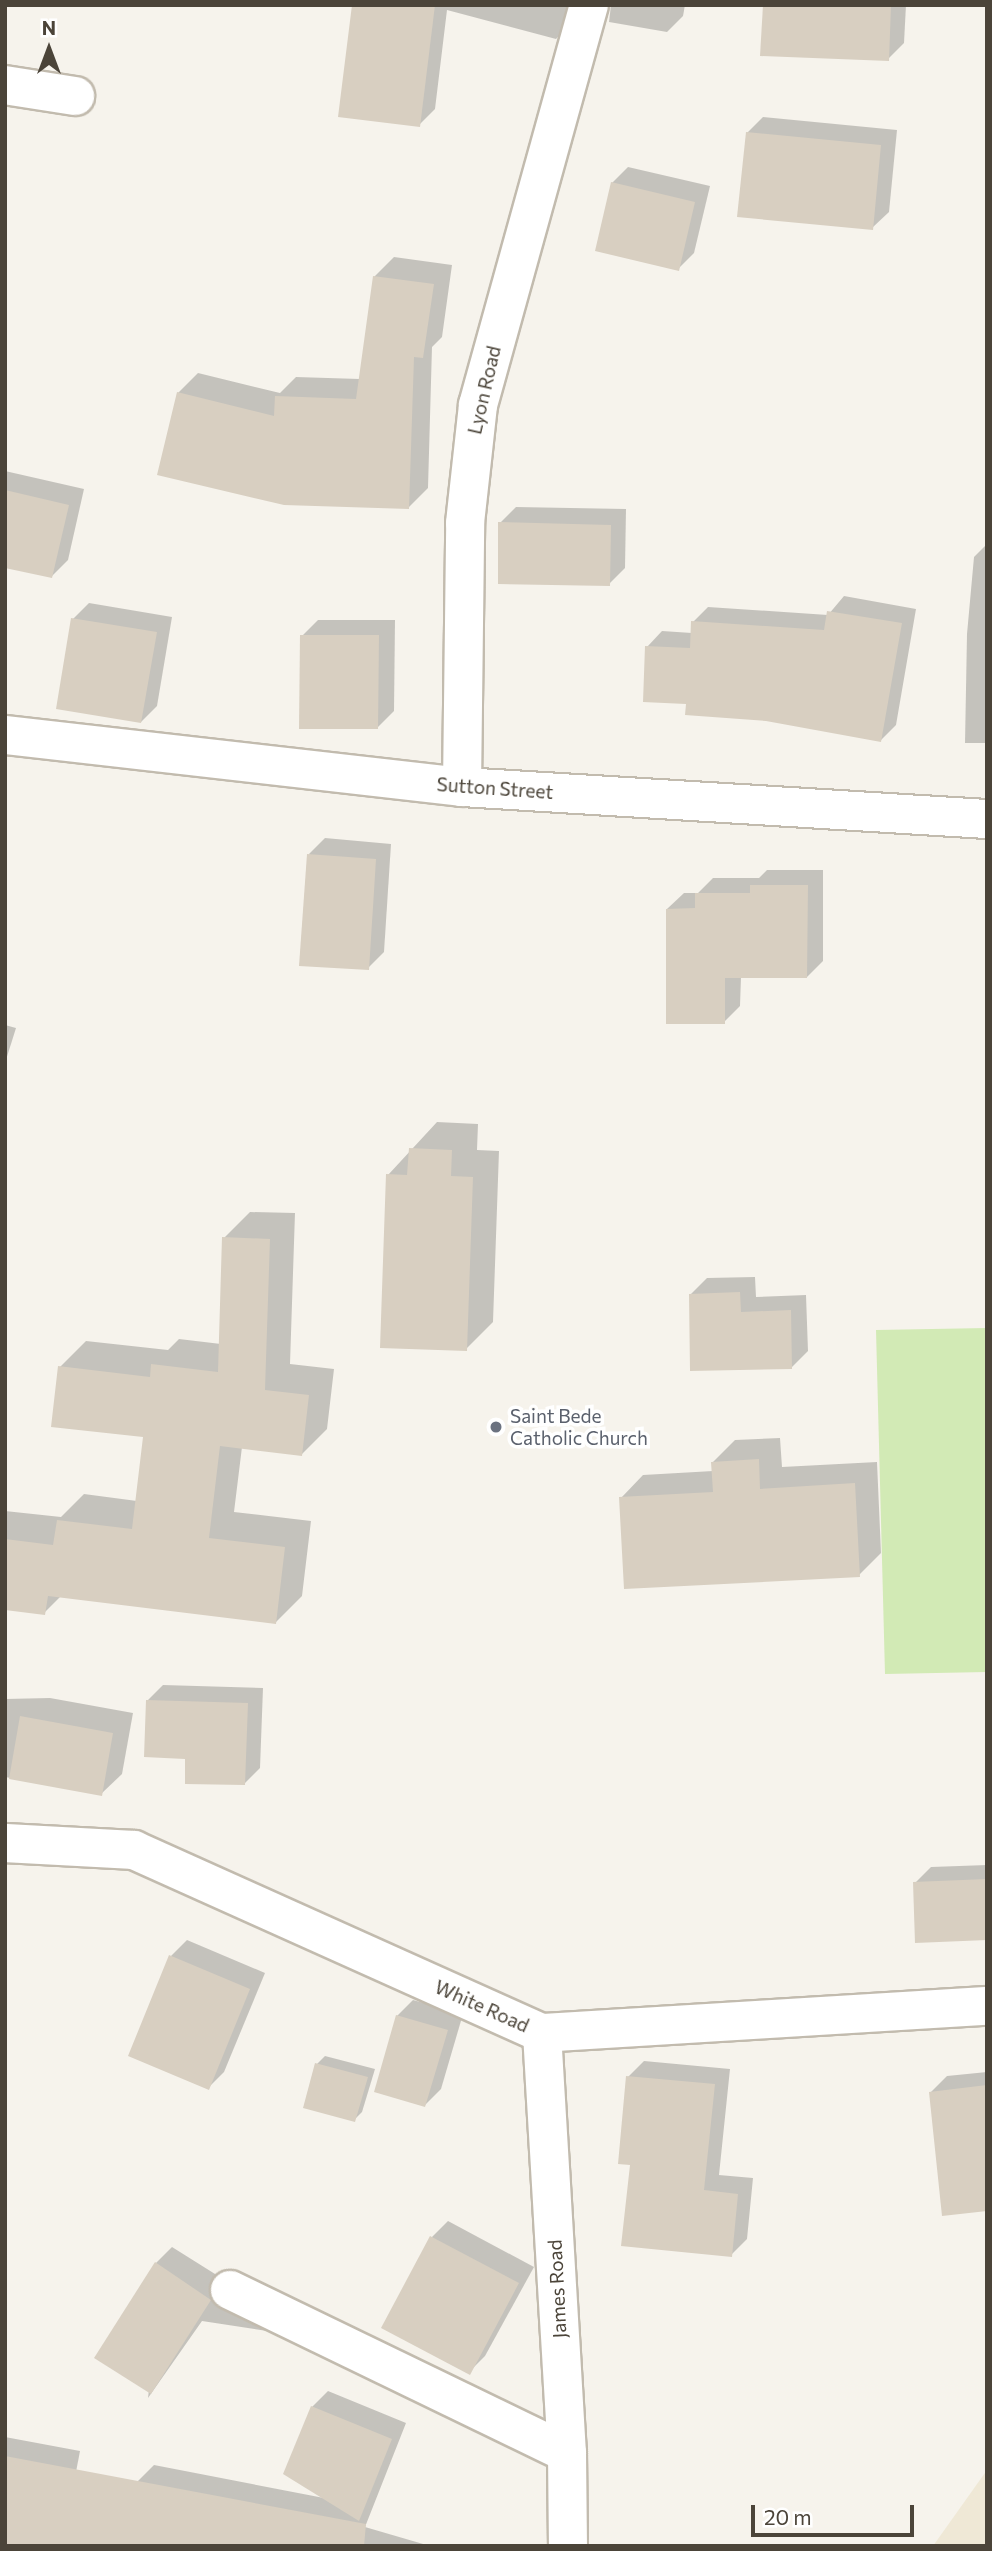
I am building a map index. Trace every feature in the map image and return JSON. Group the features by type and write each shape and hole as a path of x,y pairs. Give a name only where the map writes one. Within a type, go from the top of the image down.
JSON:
{"street":[{"name":"Lyon Road","path":"462,787 465,523 478,405 589,5"},
{"path":"5,85 75,96"},
{"name":"Sutton Street","path":"5,735 462,787 987,819"},
{"name":"White Road","path":"5,1843 134,1850 542,2033 987,2006"},
{"name":"James Road","path":"542,2033 567,2453 568,2546"},
{"path":"230,2290 567,2453"}],"shaded area":[{"path":"987,2470 987,2546 933,2546"}],"green space":[{"path":"987,1328 987,1672 885,1674 876,1330"}],"building":[{"path":"352,5 435,5 420,127 338,117"},
{"path":"763,5 891,5 889,61 760,56"},
{"path":"746,132 881,145 873,230 737,217"},
{"path":"611,182 695,202 679,271 595,251"},
{"path":"373,276 434,284 423,358 414,357 409,509 284,505 157,475 177,392 274,416 275,396 356,399"},
{"path":"5,490 69,505 52,578 5,568"},
{"path":"498,522 611,525 610,586 498,584"},
{"path":"827,611 902,623 881,742 766,721 685,715 686,704 643,702 645,646 690,648 691,621 824,630"},
{"path":"71,618 157,632 141,723 56,709"},
{"path":"300,635 379,635 378,729 299,729"},
{"path":"307,854 376,859 369,970 299,966"},
{"path":"750,885 808,885 807,978 725,978 725,1024 666,1024 666,909 695,908 695,893 750,893"},
{"path":"409,1148 452,1150 451,1176 473,1177 467,1351 380,1348 386,1174 407,1175"},
{"path":"222,1237 270,1239 265,1390 309,1395 302,1456 220,1446 209,1538 285,1547 276,1624 48,1596 45,1615 5,1610 5,1539 53,1545 57,1520 132,1529 143,1437 51,1427 58,1366 150,1377 151,1364 218,1372"},
{"path":"740,1292 741,1312 791,1310 792,1369 690,1371 689,1294"},
{"path":"759,1459 760,1489 855,1483 860,1577 624,1589 619,1497 713,1492 711,1462"},
{"path":"146,1700 248,1703 245,1785 185,1784 185,1759 144,1757"},
{"path":"20,1716 113,1733 102,1796 9,1779"},
{"path":"987,1879 987,1940 915,1943 913,1882"},
{"path":"169,1955 250,1989 209,2090 128,2056"},
{"path":"396,2015 448,2030 425,2107 374,2092"},
{"path":"315,2063 368,2077 355,2122 303,2108"},
{"path":"626,2076 715,2084 704,2190 738,2194 732,2257 621,2246 630,2165 618,2164"},
{"path":"987,2085 987,2211 942,2216 929,2092"},
{"path":"430,2236 519,2283 470,2375 381,2328"},
{"path":"155,2262 211,2300 151,2394 94,2358"},
{"path":"311,2406 392,2439 359,2521 283,2474"},
{"path":"5,2456 366,2524 364,2546 5,2546"}],"place":[{"name":"Saint Bede Catholic Church","path":"496,1427"}]}
